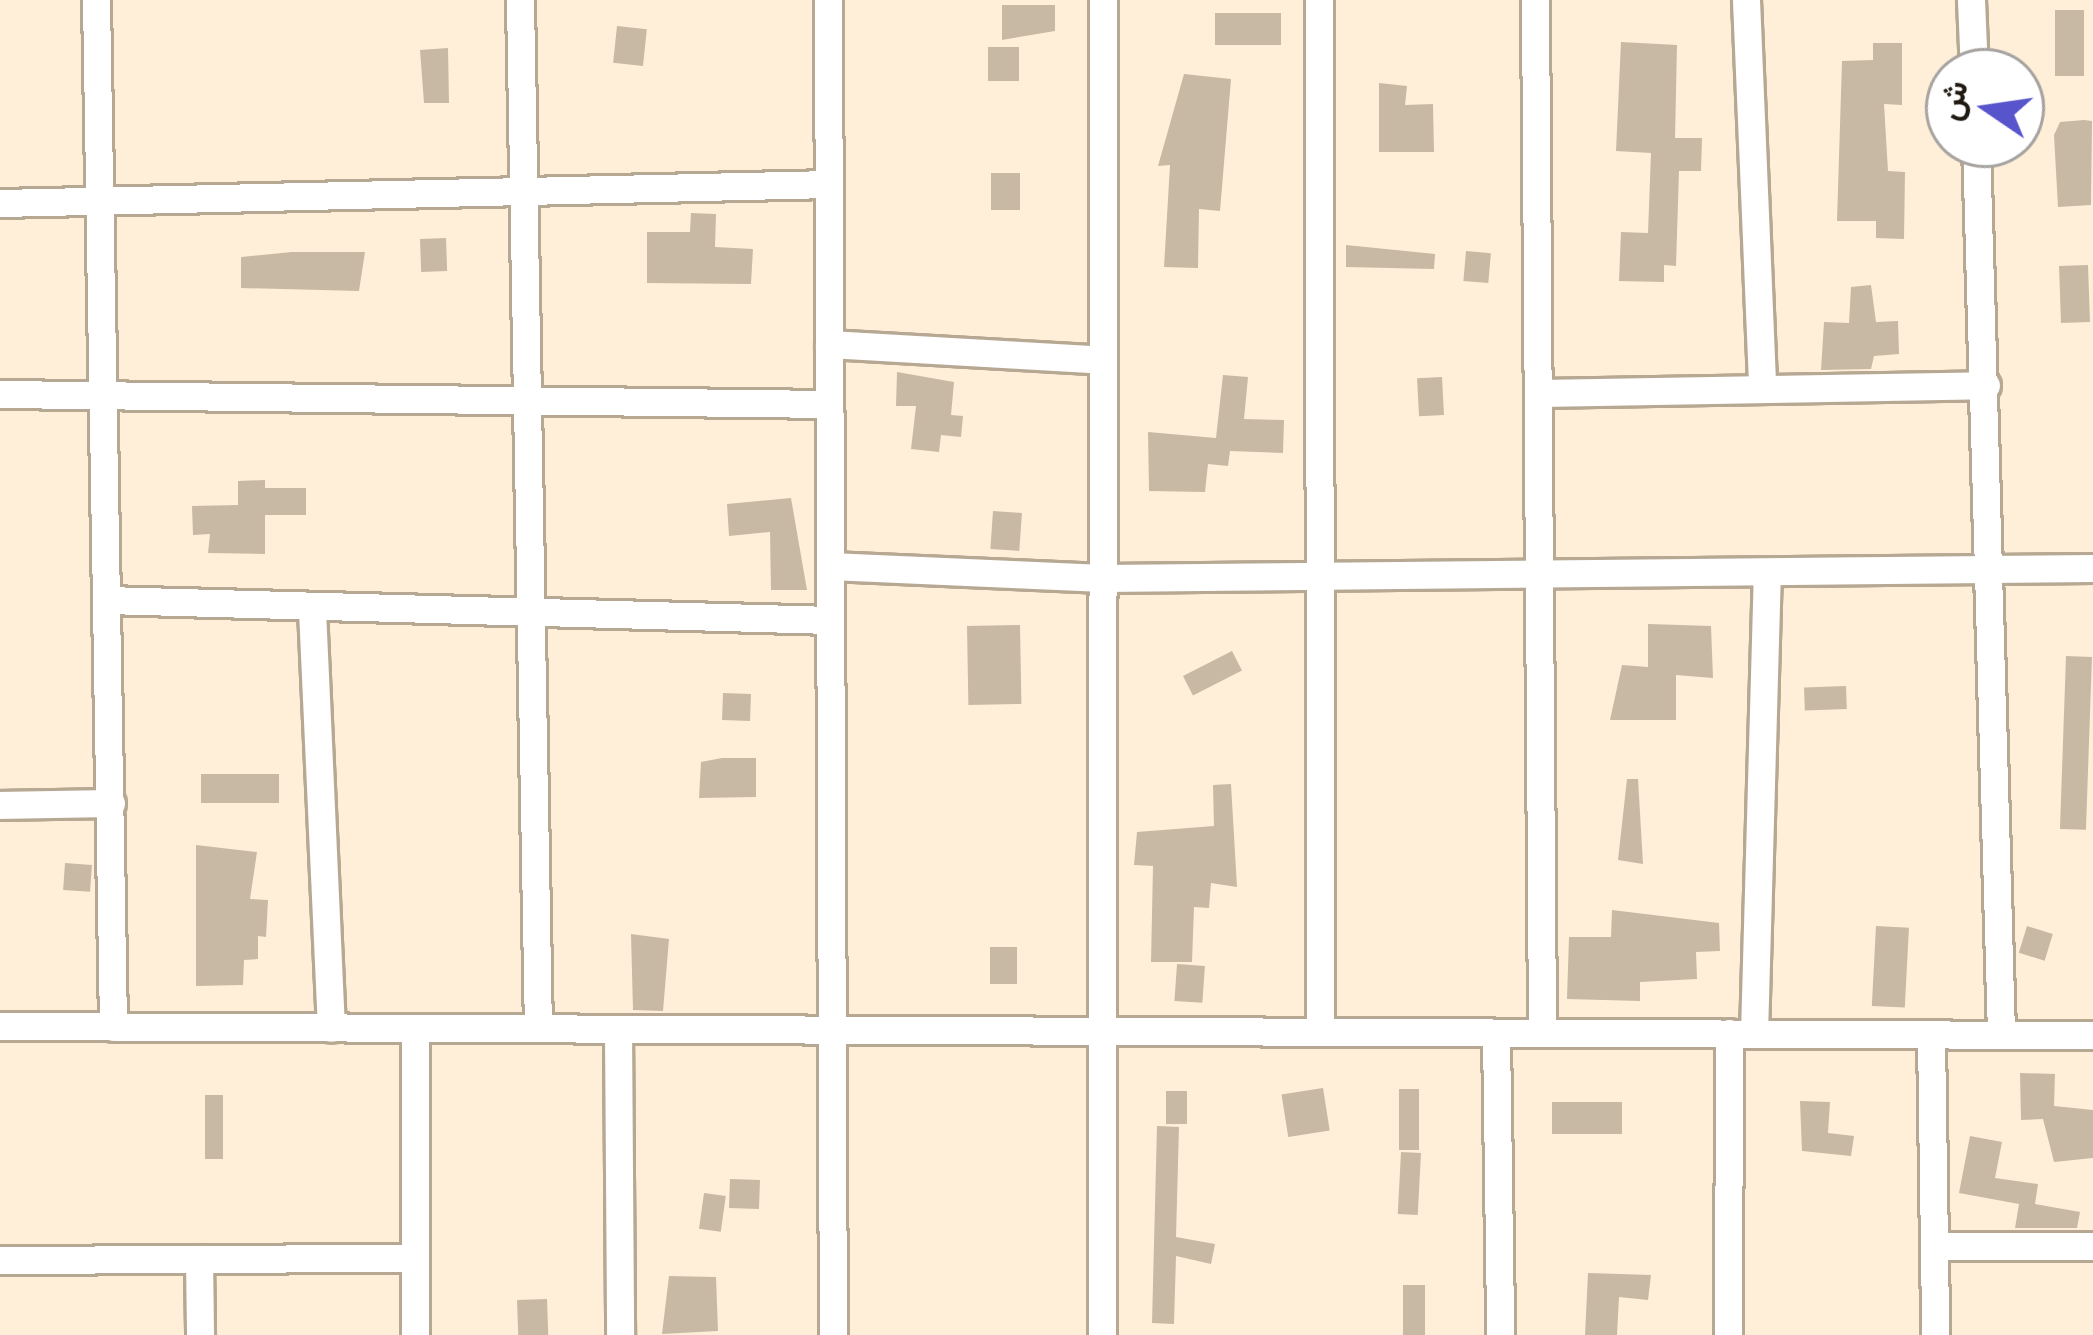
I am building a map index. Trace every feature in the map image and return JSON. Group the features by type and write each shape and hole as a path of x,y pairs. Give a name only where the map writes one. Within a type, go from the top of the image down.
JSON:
{"street":[{"path":"96,0 113,1027"},
{"path":"520,0 532,400 538,1028"},
{"path":"827,0 833,1335"},
{"path":"1102,1335 1103,0"},
{"path":"1319,0 1320,1032"},
{"path":"1535,0 1542,1033"},
{"path":"1746,0 1762,389"},
{"path":"1971,0 1972,48"},
{"path":"1977,168 1993,569 2001,1035"},
{"path":"0,203 828,184"},
{"path":"829,344 1103,360"},
{"path":"1539,393 1986,385"},
{"path":"0,394 829,404"},
{"path":"830,566 1103,578 2093,568"},
{"path":"1728,1335 1767,572"},
{"path":"106,600 312,610 830,620"},
{"path":"312,610 331,1028"},
{"path":"0,805 111,803"},
{"path":"0,1026 2093,1035"},
{"path":"415,1028 415,1335"},
{"path":"618,1029 620,1335"},
{"path":"1496,1033 1499,1335"},
{"path":"1931,1034 1935,1335"},
{"path":"1934,1246 2093,1246"},
{"path":"0,1260 415,1258"},
{"path":"199,1259 200,1335"}],"building":[{"path":"1002,5 1055,5 1055,31 1002,40"},
{"path":"2055,10 2084,10 2084,76 2055,76"},
{"path":"1215,13 1281,13 1281,45 1215,45"},
{"path":"617,26 647,29 643,66 613,63"},
{"path":"1621,42 1677,45 1675,138 1702,138 1701,171 1679,171 1676,266 1664,265 1664,282 1619,281 1621,232 1648,233 1651,153 1616,151"},
{"path":"1873,43 1902,43 1902,105 1884,104 1888,171 1905,172 1904,239 1876,238 1876,221 1837,221 1842,61 1873,60"},
{"path":"988,47 1019,47 1019,81 988,81"},
{"path":"448,48 449,103 424,103 420,50"},
{"path":"1184,74 1231,79 1220,211 1199,209 1198,268 1164,267 1170,165 1158,166"},
{"path":"1379,83 1407,86 1405,105 1433,104 1434,152 1379,152"},
{"path":"2092,121 2091,205 2058,207 2054,135 2060,122"},
{"path":"991,173 1020,173 1020,210 991,210"},
{"path":"691,213 716,214 715,247 753,249 751,284 647,283 647,232 690,232"},
{"path":"446,238 447,271 421,272 420,239"},
{"path":"1346,245 1435,254 1434,269 1346,267"},
{"path":"1466,251 1491,253 1488,283 1463,281"},
{"path":"365,252 359,291 241,288 241,257"},
{"path":"2088,265 2090,322 2061,323 2059,266"},
{"path":"1871,285 1876,322 1898,321 1899,354 1874,356 1871,369 1821,370 1824,322 1849,323 1851,287"},
{"path":"897,372 954,382 951,415 963,416 961,437 941,435 939,452 911,449 916,406 896,406"},
{"path":"1223,375 1248,377 1244,419 1284,420 1283,453 1230,451 1228,466 1208,464 1205,492 1149,491 1148,432 1216,438"},
{"path":"1442,377 1444,415 1419,416 1417,378"},
{"path":"265,480 265,488 306,488 306,515 265,515 265,554 208,553 210,534 193,535 192,506 238,505 238,481"},
{"path":"791,498 807,590 771,590 770,532 729,536 727,504"},
{"path":"993,511 1022,513 1019,551 990,549"},
{"path":"1648,624 1711,626 1713,678 1676,675 1676,720 1610,720 1622,665 1648,667"},
{"path":"1020,625 1021,704 968,705 967,626"},
{"path":"1232,651 1242,671 1193,696 1183,676"},
{"path":"2066,656 2092,657 2086,830 2060,829"},
{"path":"1846,686 1847,709 1805,710 1804,687"},
{"path":"723,693 751,694 750,721 722,720"},
{"path":"756,758 756,797 699,798 701,762"},
{"path":"201,774 279,774 279,803 201,803"},
{"path":"1627,779 1638,779 1643,864 1618,860"},
{"path":"1231,784 1237,887 1211,883 1209,908 1194,907 1192,962 1151,962 1153,866 1134,865 1137,832 1214,826 1213,785"},
{"path":"196,845 257,852 250,899 268,900 266,937 258,936 258,959 244,960 243,985 196,986"},
{"path":"65,863 92,865 90,892 63,890"},
{"path":"1612,910 1719,923 1720,951 1696,952 1697,979 1640,982 1640,1001 1567,999 1569,937 1611,937"},
{"path":"1876,926 1909,928 1905,1008 1872,1006"},
{"path":"2027,926 2053,934 2045,961 2019,953"},
{"path":"631,934 669,939 663,1011 633,1010"},
{"path":"990,947 1017,947 1017,984 990,984"},
{"path":"1177,964 1205,966 1202,1003 1174,1001"},
{"path":"2020,1073 2055,1074 2054,1106 2093,1110 2093,1158 2054,1162 2043,1119 2021,1120"},
{"path":"1323,1088 1330,1130 1288,1137 1282,1095"},
{"path":"1399,1089 1419,1089 1419,1150 1399,1150"},
{"path":"1166,1091 1187,1091 1187,1124 1166,1124"},
{"path":"205,1095 223,1095 223,1159 205,1159"},
{"path":"1800,1101 1830,1102 1828,1133 1854,1136 1851,1156 1802,1151"},
{"path":"1552,1102 1622,1102 1622,1134 1552,1134"},
{"path":"1157,1126 1179,1127 1176,1237 1215,1244 1211,1264 1176,1256 1174,1324 1152,1323"},
{"path":"1970,1136 2002,1142 1995,1178 2038,1184 2035,1204 2080,1212 2077,1228 2015,1228 2019,1204 1959,1193"},
{"path":"1401,1152 1421,1153 1418,1215 1398,1214"},
{"path":"730,1179 760,1180 759,1209 729,1208"},
{"path":"704,1193 726,1196 721,1232 699,1229"},
{"path":"1588,1273 1651,1275 1648,1300 1619,1297 1617,1335 1585,1335"},
{"path":"669,1276 716,1277 718,1331 662,1334"},
{"path":"1403,1285 1425,1285 1425,1335 1403,1335"},
{"path":"547,1299 548,1335 518,1335 517,1300"}]}
